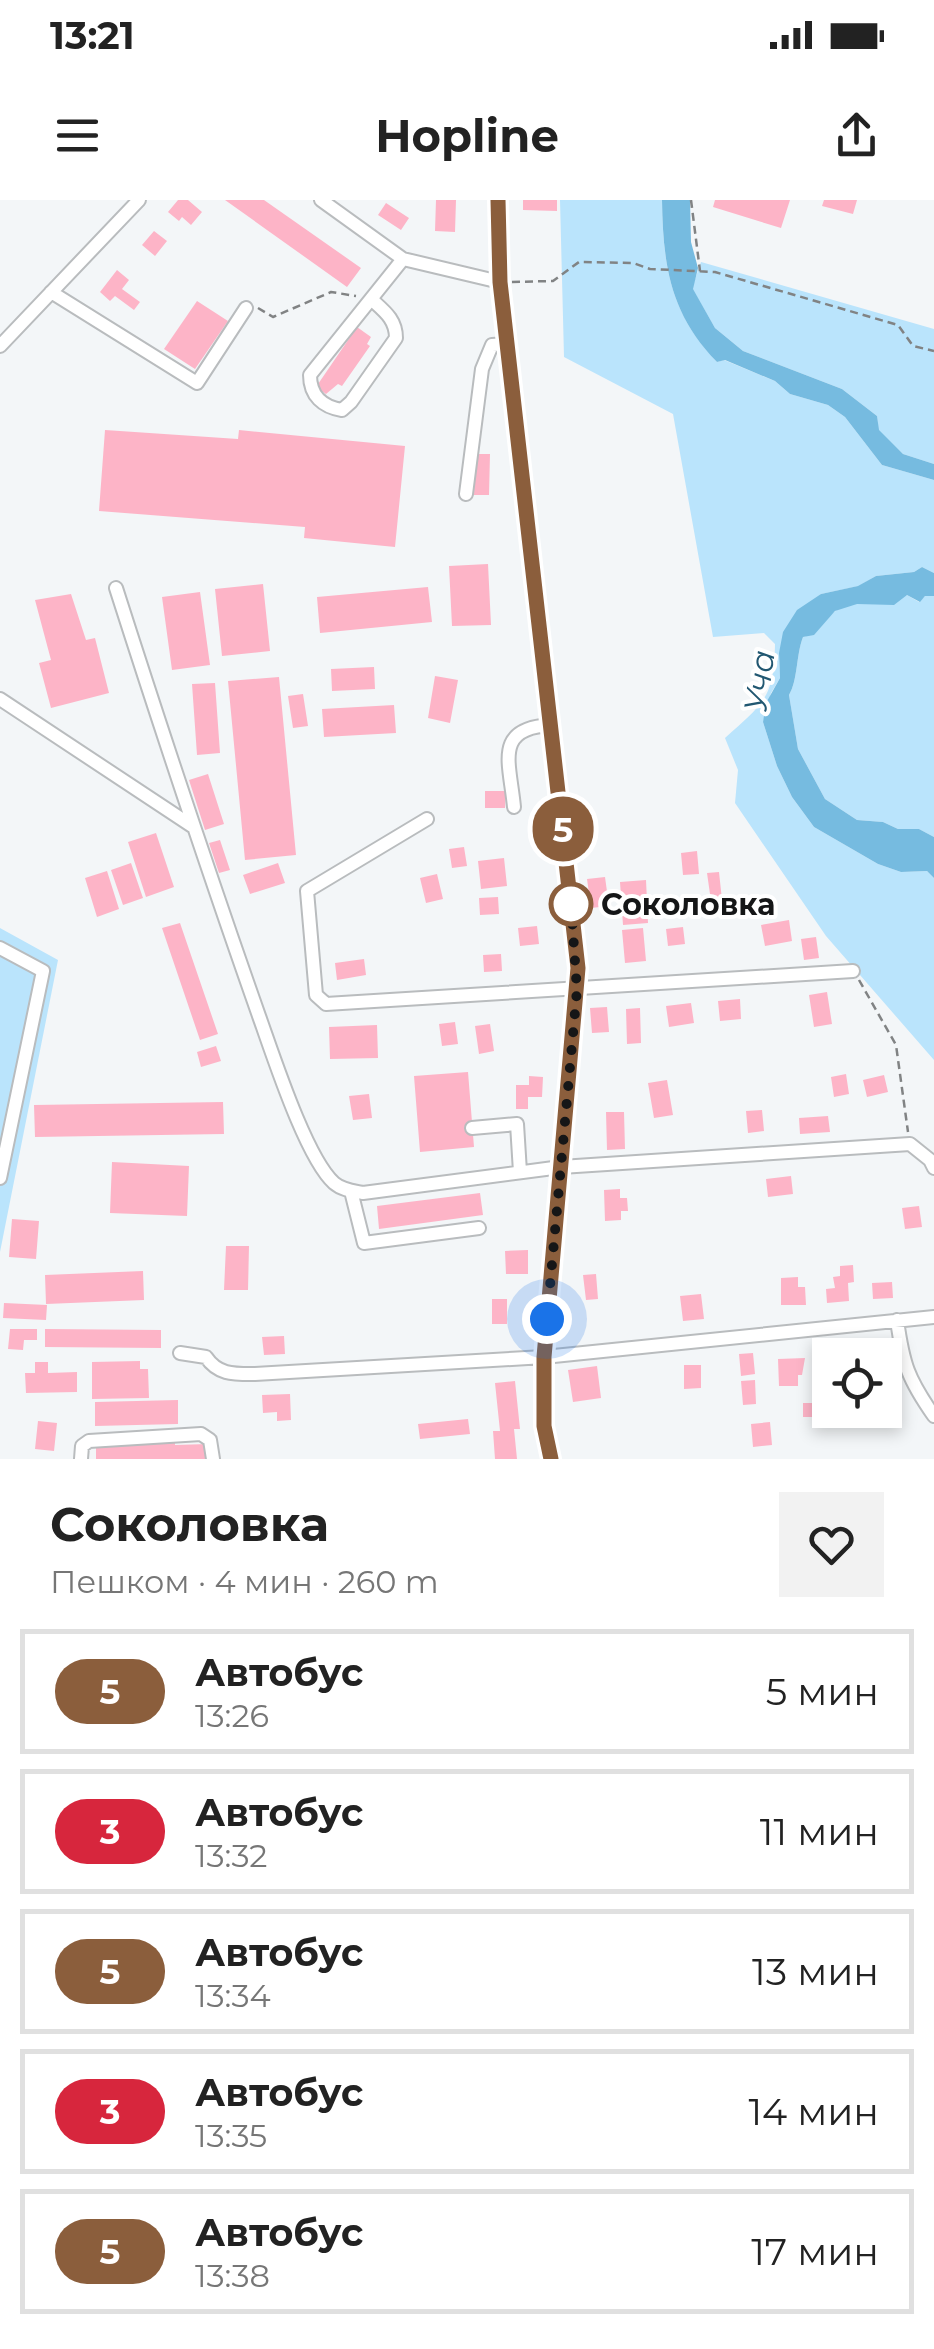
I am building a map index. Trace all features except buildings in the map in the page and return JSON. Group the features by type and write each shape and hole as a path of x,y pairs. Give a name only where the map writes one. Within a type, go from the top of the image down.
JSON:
{"street":[{"path":"0,346 139,200"},
{"path":"321,200 403,259 500,282"},
{"path":"498,200 500,282 571,902 577,990 544,1357 544,1426 552,1459"},
{"path":"371,299 389,314 396,338 351,402 342,410 330,408 316,398 310,376 371,299 403,259"},
{"path":"51,292 197,383 246,308"},
{"path":"466,494 482,369 492,345 507,344"},
{"path":"116,588 192,826 286,1092 333,1182 363,1193 561,1167 910,1144 934,1168"},
{"path":"0,700 192,826"},
{"path":"514,806 509,746 514,734 526,727 551,725"},
{"path":"427,819 308,891 316,995 326,1004 853,970"},
{"path":"0,948 43,972 0,1178"},
{"path":"472,1128 517,1124 520,1172"},
{"path":"351,1191 364,1242 479,1228"},
{"path":"180,1353 206,1357 214,1368 232,1374 544,1357 934,1317"},
{"path":"897,1320 910,1382 934,1416"},
{"path":"81,1459 82,1446 88,1441 201,1434 210,1440 213,1459"}],"path":[{"path":"692,200 700,272"},
{"path":"500,282 554,281 579,262 715,272 898,324 913,346 934,351"},
{"path":"246,308 250,302 273,318 330,292 371,299"},
{"path":"853,970 896,1045 910,1144"}],"shaded area":[{"path":"560,200 662,200 664,246 672,287 689,325 717,362 724,360 775,381 790,394 828,405 845,417 882,465 934,480 934,573 922,567 914,572 876,576 859,586 821,594 779,653 780,678 763,722 792,797 814,827 878,864 901,872 927,871 934,878 934,1060 826,936 735,803 738,770 725,738 764,698 772,677 775,644 764,633 713,637 673,414 564,357"},
{"path":"662,200 690,200 691,242 698,268 693,289 715,328 743,351 842,389 877,416 879,430 903,454 934,464 934,480 882,465 845,417 828,405 790,394 775,381 725,360 717,362 689,326 672,287 664,246"},
{"path":"701,262 934,329 934,464 903,454 878,430 877,416 842,389 743,351 715,328 692,288"},
{"path":"922,567 934,573 934,596 925,596 920,602 907,595 894,605 857,604 835,611 814,635 803,637 789,695 798,749 825,799 857,820 883,822 898,829 919,829 934,837 934,878 927,871 901,872 878,864 814,827 792,797 763,722 766,703 780,678 783,632 797,610 821,594 858,586 876,576 914,572"},
{"path":"907,595 919,602 925,596 934,596 934,837 919,829 898,829 883,822 857,820 825,799 798,749 789,695 803,637 842,608"},
{"path":"0,928 58,960 0,1252"}],"bus line":[{"name":"5","path":"498,200 500,282 578,968 544,1357 544,1426 551,1459"}],"place":[{"name":"Соколовка","path":"571,904"}],"route":[{"path":"547,1319 577,990 571,904"}],"water label":[{"name":"Уча","path":"759,681"}]}
